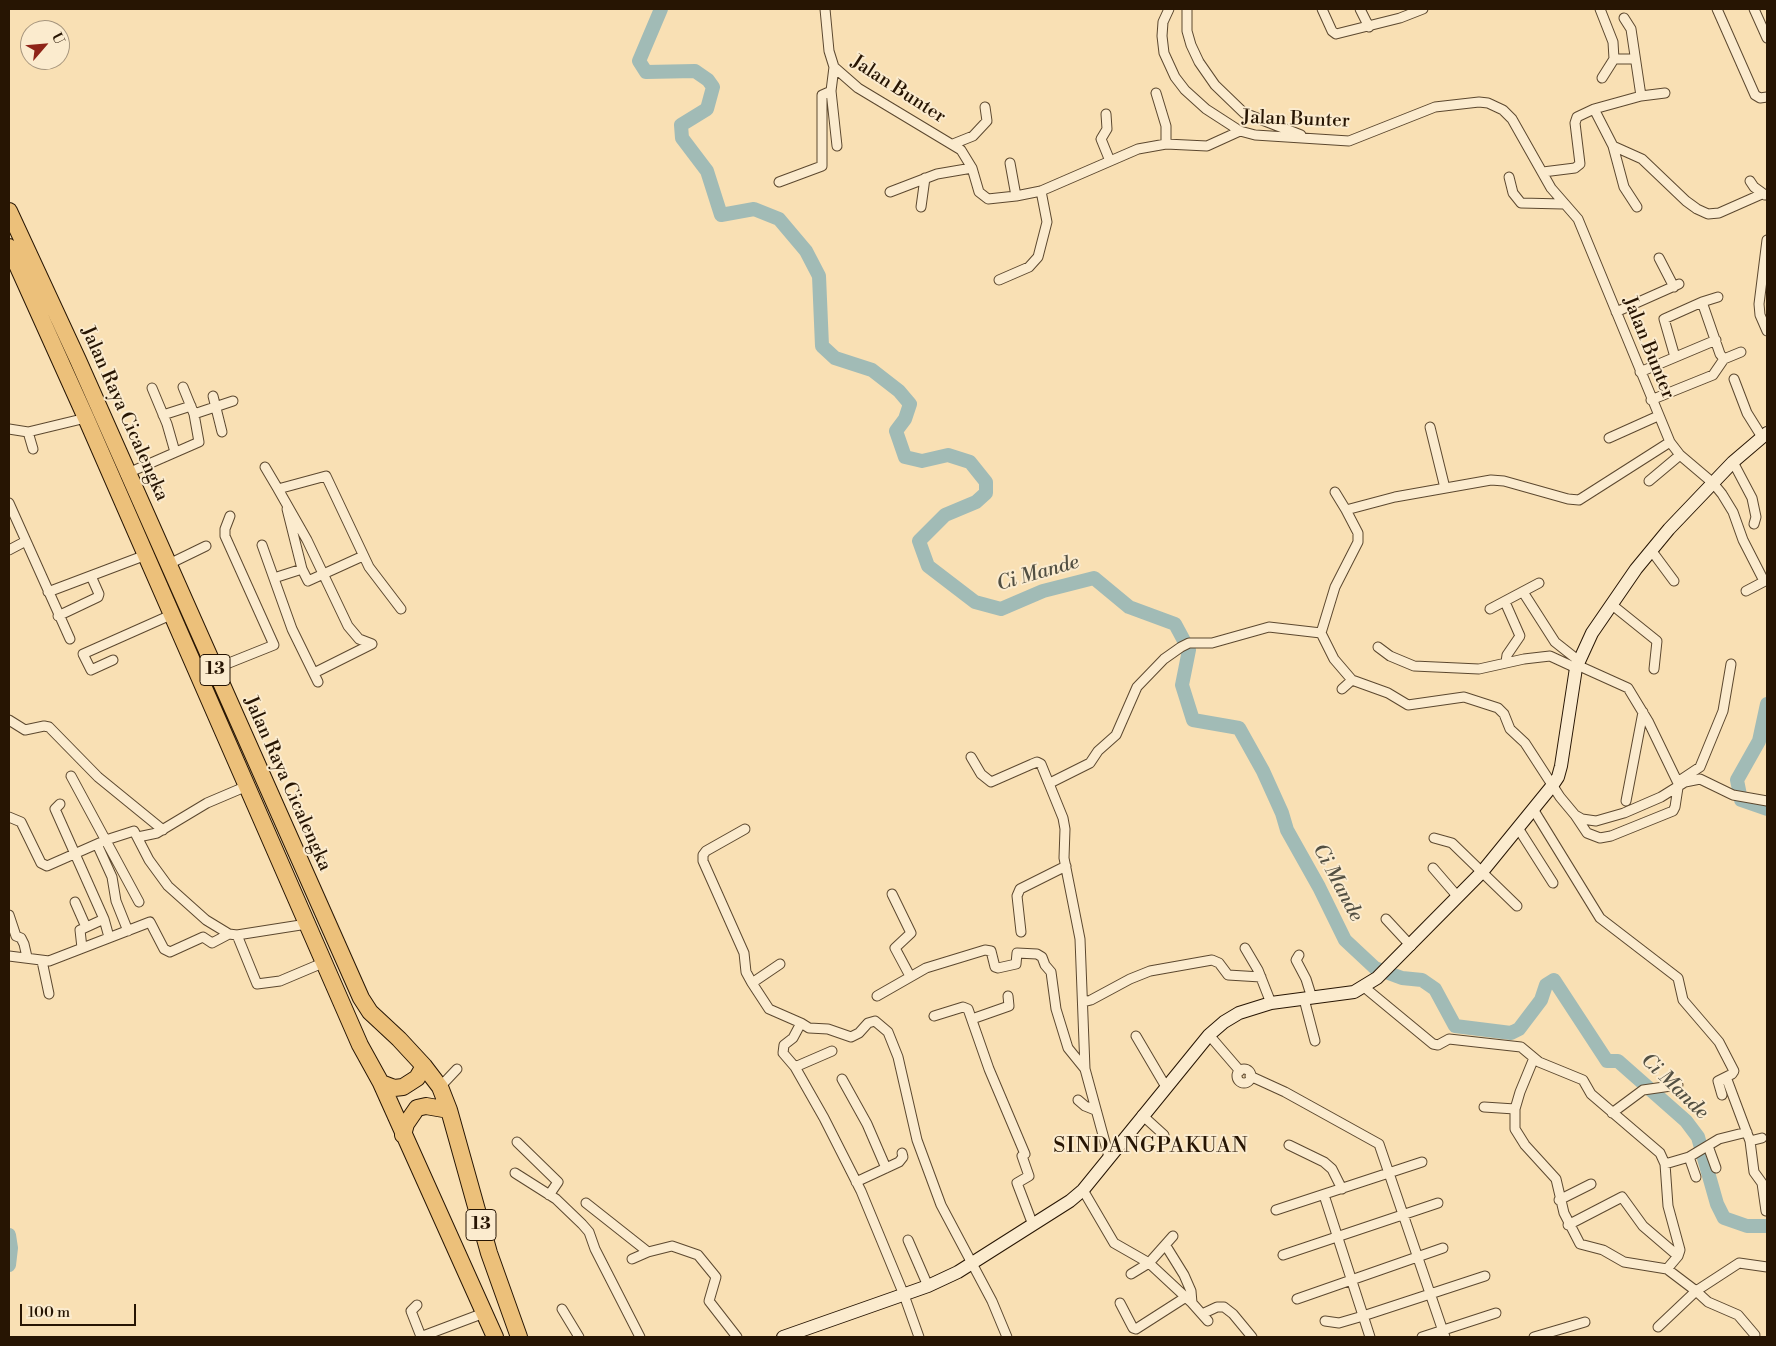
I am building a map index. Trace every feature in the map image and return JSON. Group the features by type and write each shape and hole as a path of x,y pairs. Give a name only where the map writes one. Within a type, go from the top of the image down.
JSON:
{"highway":[{"name":"Jalan Raya Cicalengka","path":"9,211 128,473 361,998 370,1012 399,1039 440,1087 449,1110 482,1231 518,1337"},
{"name":"Jalan Raya Cicalengka","path":"9,247 86,418 360,1045 381,1083 495,1337"},
{"path":"381,1083 394,1088 403,1087 417,1078 424,1066"},
{"path":"404,1135 406,1124 416,1108 426,1106 449,1110"}],"main road":[{"path":"783,1337 928,1286 973,1264 1033,1225 1082,1190 1209,1034 1238,1013 1271,1003 1354,992 1364,988 1377,978 1411,946 1482,872 1552,786 1558,777 1561,766 1578,665 1592,633 1651,550 1733,462 1765,436"}],"street":[{"name":"Jalan Bunter","path":"825,9 829,51 834,67 858,88 964,152 972,168 979,192 984,198 993,199 1040,191 1138,149 1166,144 1207,146 1240,131 1255,135 1349,141 1435,107 1469,102 1488,103 1503,110 1512,119 1563,204 1578,220 1670,442 1680,455 1714,483 1733,512 1743,540 1766,580"},
{"path":"1168,9 1163,22 1162,36 1164,52 1175,77 1185,90 1206,109 1240,131"},
{"path":"1187,9 1187,30 1194,52 1215,85 1238,109 1250,116 1310,138"},
{"path":"1322,9 1332,31 1336,34 1369,27 1423,9"},
{"path":"1360,9 1369,27"},
{"path":"1395,9 1400,18"},
{"path":"1600,9 1613,42 1614,59 1602,78"},
{"path":"1717,9 1755,95 1760,98 1767,97"},
{"path":"1754,9 1767,38"},
{"path":"1624,18 1631,29 1641,96"},
{"path":"1614,59 1634,59"},
{"path":"834,67 831,91 837,146"},
{"path":"780,182 809,173 822,166 822,95 831,91"},
{"path":"1156,93 1166,126 1166,144"},
{"path":"1543,172 1578,166 1580,160 1575,119 1594,108 1641,96 1665,93"},
{"path":"953,144 972,136 986,122 985,107"},
{"path":"1594,108 1613,146 1622,181 1629,198 1637,207"},
{"path":"1106,114 1107,129 1100,139 1110,160"},
{"path":"1613,146 1642,159 1697,210 1708,214 1719,213 1764,195 1750,181"},
{"path":"1010,163 1016,196"},
{"path":"890,192 925,178 972,168"},
{"path":"1509,177 1513,193 1521,203 1563,204"},
{"path":"921,207 925,178"},
{"path":"999,280 1029,267 1038,257 1047,222 1040,191"},
{"path":"1767,240 1764,300 1760,315 1767,331"},
{"path":"1616,312 1648,296 1676,286 1659,258"},
{"path":"1675,357 1663,320 1702,302 1718,297"},
{"path":"1702,302 1724,359"},
{"path":"1640,372 1716,340"},
{"path":"1652,400 1713,375 1724,359 1741,352"},
{"path":"1734,379 1747,413 1765,436"},
{"path":"128,473 199,442 193,410 183,387"},
{"path":"152,388 176,452"},
{"path":"212,396 222,432"},
{"path":"163,415 233,401"},
{"path":"1609,438 1658,416"},
{"path":"9,427 28,432 86,418"},
{"path":"1430,427 1445,488"},
{"path":"28,432 33,449"},
{"path":"1346,510 1475,482 1504,481 1568,499 1579,500 1670,442"},
{"path":"1649,481 1680,455"},
{"path":"1733,462 1752,498 1756,517 1754,524"},
{"path":"262,545 292,629 316,678 372,644 359,639 352,632 286,501 265,467"},
{"path":"278,488 326,476 363,556 378,581 401,609"},
{"path":"1335,492 1358,533 1358,542 1335,587 1321,633 1334,659 1352,680 1388,693 1408,705 1464,697 1498,708 1504,714 1510,729 1525,743 1552,786 1575,815 1581,827 1593,837 1612,836 1670,813 1675,807 1678,785 1681,778 1701,764 1725,703 1731,664"},
{"path":"286,501 290,529 302,569 308,582 363,556"},
{"path":"9,503 58,616 70,638"},
{"path":"214,669 274,645 225,536 225,529 230,516"},
{"path":"9,550 26,542"},
{"path":"168,564 206,546"},
{"path":"1651,550 1674,581"},
{"path":"48,592 146,555"},
{"path":"274,578 302,569"},
{"path":"58,616 98,597 99,594 91,576"},
{"path":"1746,591 1766,580"},
{"path":"1490,609 1539,583"},
{"path":"1522,592 1555,642 1578,665"},
{"path":"1505,602 1520,636 1507,655 1506,662"},
{"path":"1611,604 1657,641 1659,646 1654,668"},
{"path":"112,660 91,670 84,654 172,614"},
{"path":"1050,783 1090,763 1098,751 1116,735 1137,687 1164,659 1185,645 1207,644 1269,627 1321,633"},
{"path":"1378,647 1390,656 1414,666 1479,669 1506,662 1550,656 1578,665 1628,688 1643,712 1678,785"},
{"path":"1342,689 1352,680"},
{"path":"1626,800 1638,726 1643,712"},
{"path":"9,720 26,730 44,726 49,727 98,777 163,830"},
{"path":"971,757 980,774 991,782 1037,762 1041,764 1050,783 1065,829 1066,866 1080,939 1085,1069 1109,1157"},
{"path":"71,776 101,842 112,877 116,901 128,931"},
{"path":"1575,815 1587,820 1609,818 1624,814 1678,785 1702,779 1733,794 1767,801"},
{"path":"138,837 163,830 207,802 247,786"},
{"path":"60,804 55,809 104,919 109,937"},
{"path":"1533,809 1600,918 1678,978 1683,1000 1719,1042 1734,1071 1718,1081 1722,1095"},
{"path":"9,817 21,822 44,866 52,865 101,842 134,831 149,860 168,886 206,920 233,935 257,984 280,981 325,962"},
{"path":"1518,828 1553,883"},
{"path":"745,829 706,851 703,855 709,877 744,953 746,972 769,1010 801,1023 808,1028 828,1029 851,1037 859,1033 868,1023 875,1021 888,1032 898,1057 917,1140 941,1204 973,1264 1007,1337"},
{"path":"1434,838 1452,843 1517,906"},
{"path":"101,842 139,902"},
{"path":"1021,932 1017,896 1020,889 1066,866"},
{"path":"1433,868 1458,897"},
{"path":"892,894 911,933 910,936 895,948 910,976"},
{"path":"75,902 86,927"},
{"path":"9,915 16,936 21,938 28,957"},
{"path":"82,948 80,931 104,919"},
{"path":"1386,919 1411,946"},
{"path":"9,956 28,957 42,961 152,923 164,949 170,952 204,937 212,943 233,935 308,924"},
{"path":"1246,948 1261,977 1271,1003"},
{"path":"877,996 910,976 941,962 988,949 996,968 1016,964 1017,953 1037,954 1042,957 1051,972 1056,1009 1065,1041 1078,1063 1085,1069"},
{"path":"1299,955 1296,960 1306,979 1316,1041"},
{"path":"1083,1002 1104,995 1120,984 1150,972 1212,960 1219,963 1228,975 1261,977"},
{"path":"42,961 49,994"},
{"path":"752,983 780,964"},
{"path":"1364,988 1430,1042 1438,1045 1447,1040 1458,1040 1521,1047 1550,1068 1580,1078 1592,1094 1612,1113 1660,1153 1665,1164 1668,1206 1680,1246 1678,1256 1667,1269"},
{"path":"972,1019 1008,1006 1008,996"},
{"path":"934,1016 966,1007 972,1019 994,1082 1025,1154 1022,1156 1029,1176 1017,1183 1033,1225"},
{"path":"801,1023 793,1038 782,1049 784,1056 795,1067 856,1182 904,1295 919,1337"},
{"path":"1209,1034 1240,1071 1246,1070 1250,1076 1377,1142 1390,1174 1444,1334"},
{"path":"1136,1036 1166,1087"},
{"path":"795,1067 832,1051"},
{"path":"1534,1058 1515,1109 1515,1128 1525,1145 1553,1174 1558,1185 1559,1200 1575,1238 1585,1247 1603,1250 1624,1262 1667,1269 1708,1302 1738,1315 1755,1334"},
{"path":"440,1087 457,1069"},
{"path":"1726,1077 1750,1141 1754,1172 1762,1183 1766,1211"},
{"path":"842,1079 867,1124 886,1168"},
{"path":"1612,1113 1643,1090 1656,1086 1678,1085"},
{"path":"1078,1100 1085,1106 1095,1110"},
{"path":"1484,1107 1515,1109"},
{"path":"1142,1115 1164,1135"},
{"path":"1665,1164 1691,1156 1719,1139 1747,1132"},
{"path":"1750,1141 1762,1138"},
{"path":"517,1142 558,1182 549,1195"},
{"path":"1289,1145 1324,1162 1332,1169 1342,1189"},
{"path":"1706,1147 1716,1168"},
{"path":"856,1182 902,1159 902,1153"},
{"path":"1691,1156 1696,1177"},
{"path":"1276,1210 1422,1162"},
{"path":"515,1173 574,1214 588,1232 594,1249 640,1337"},
{"path":"1559,1200 1590,1184"},
{"path":"1082,1190 1114,1243 1149,1263 1189,1300 1205,1318 1217,1307 1224,1307 1233,1314 1252,1337"},
{"path":"1324,1195 1370,1337"},
{"path":"1568,1224 1622,1198 1643,1226 1678,1256"},
{"path":"586,1203 648,1252"},
{"path":"1283,1254 1438,1203"},
{"path":"1131,1274 1149,1263 1173,1236"},
{"path":"908,1240 928,1286"},
{"path":"632,1259 648,1252 672,1246 698,1255 716,1277 716,1282 709,1296 711,1306 737,1337"},
{"path":"1120,1303 1133,1328 1136,1329 1189,1300 1191,1291 1184,1274 1166,1246"},
{"path":"1297,1298 1443,1248"},
{"path":"1658,1327 1696,1291 1739,1263 1767,1267"},
{"path":"1326,1321 1339,1323 1485,1276"},
{"path":"418,1304 411,1311 420,1334 423,1336 484,1313"},
{"path":"562,1309 579,1337"},
{"path":"1422,1337 1444,1334 1496,1313"},
{"path":"1534,1337 1585,1322"}],"waterway":[{"name":"Ci Mande","path":"661,9 639,61 646,72 695,71 708,80 713,87 707,109 681,125 682,138 707,171 721,215 754,209 779,219 806,251 819,276 822,346 835,358 872,370 899,391 910,404 905,419 896,431 905,457 922,461 948,455 970,462 986,482 986,493 976,502 945,515 919,541 928,566 975,602 1001,609 1043,591 1094,578 1129,607 1175,624 1189,650 1182,685 1193,720 1239,728 1263,771 1282,813 1287,830 1319,887 1345,940 1375,968 1402,978 1422,980 1435,989 1455,1026 1511,1033 1519,1029 1541,1000 1546,985 1554,980 1607,1061 1618,1061 1686,1121 1698,1137 1717,1204 1724,1218 1747,1226 1767,1226"},
{"name":"Ci Mande","path":"1767,704 1759,741 1737,780 1741,800 1767,809"},
{"path":"9,1235 11,1248 9,1265"}],"district":[{"name":"SINDANGPAKUAN","path":"1151,1147"}]}
